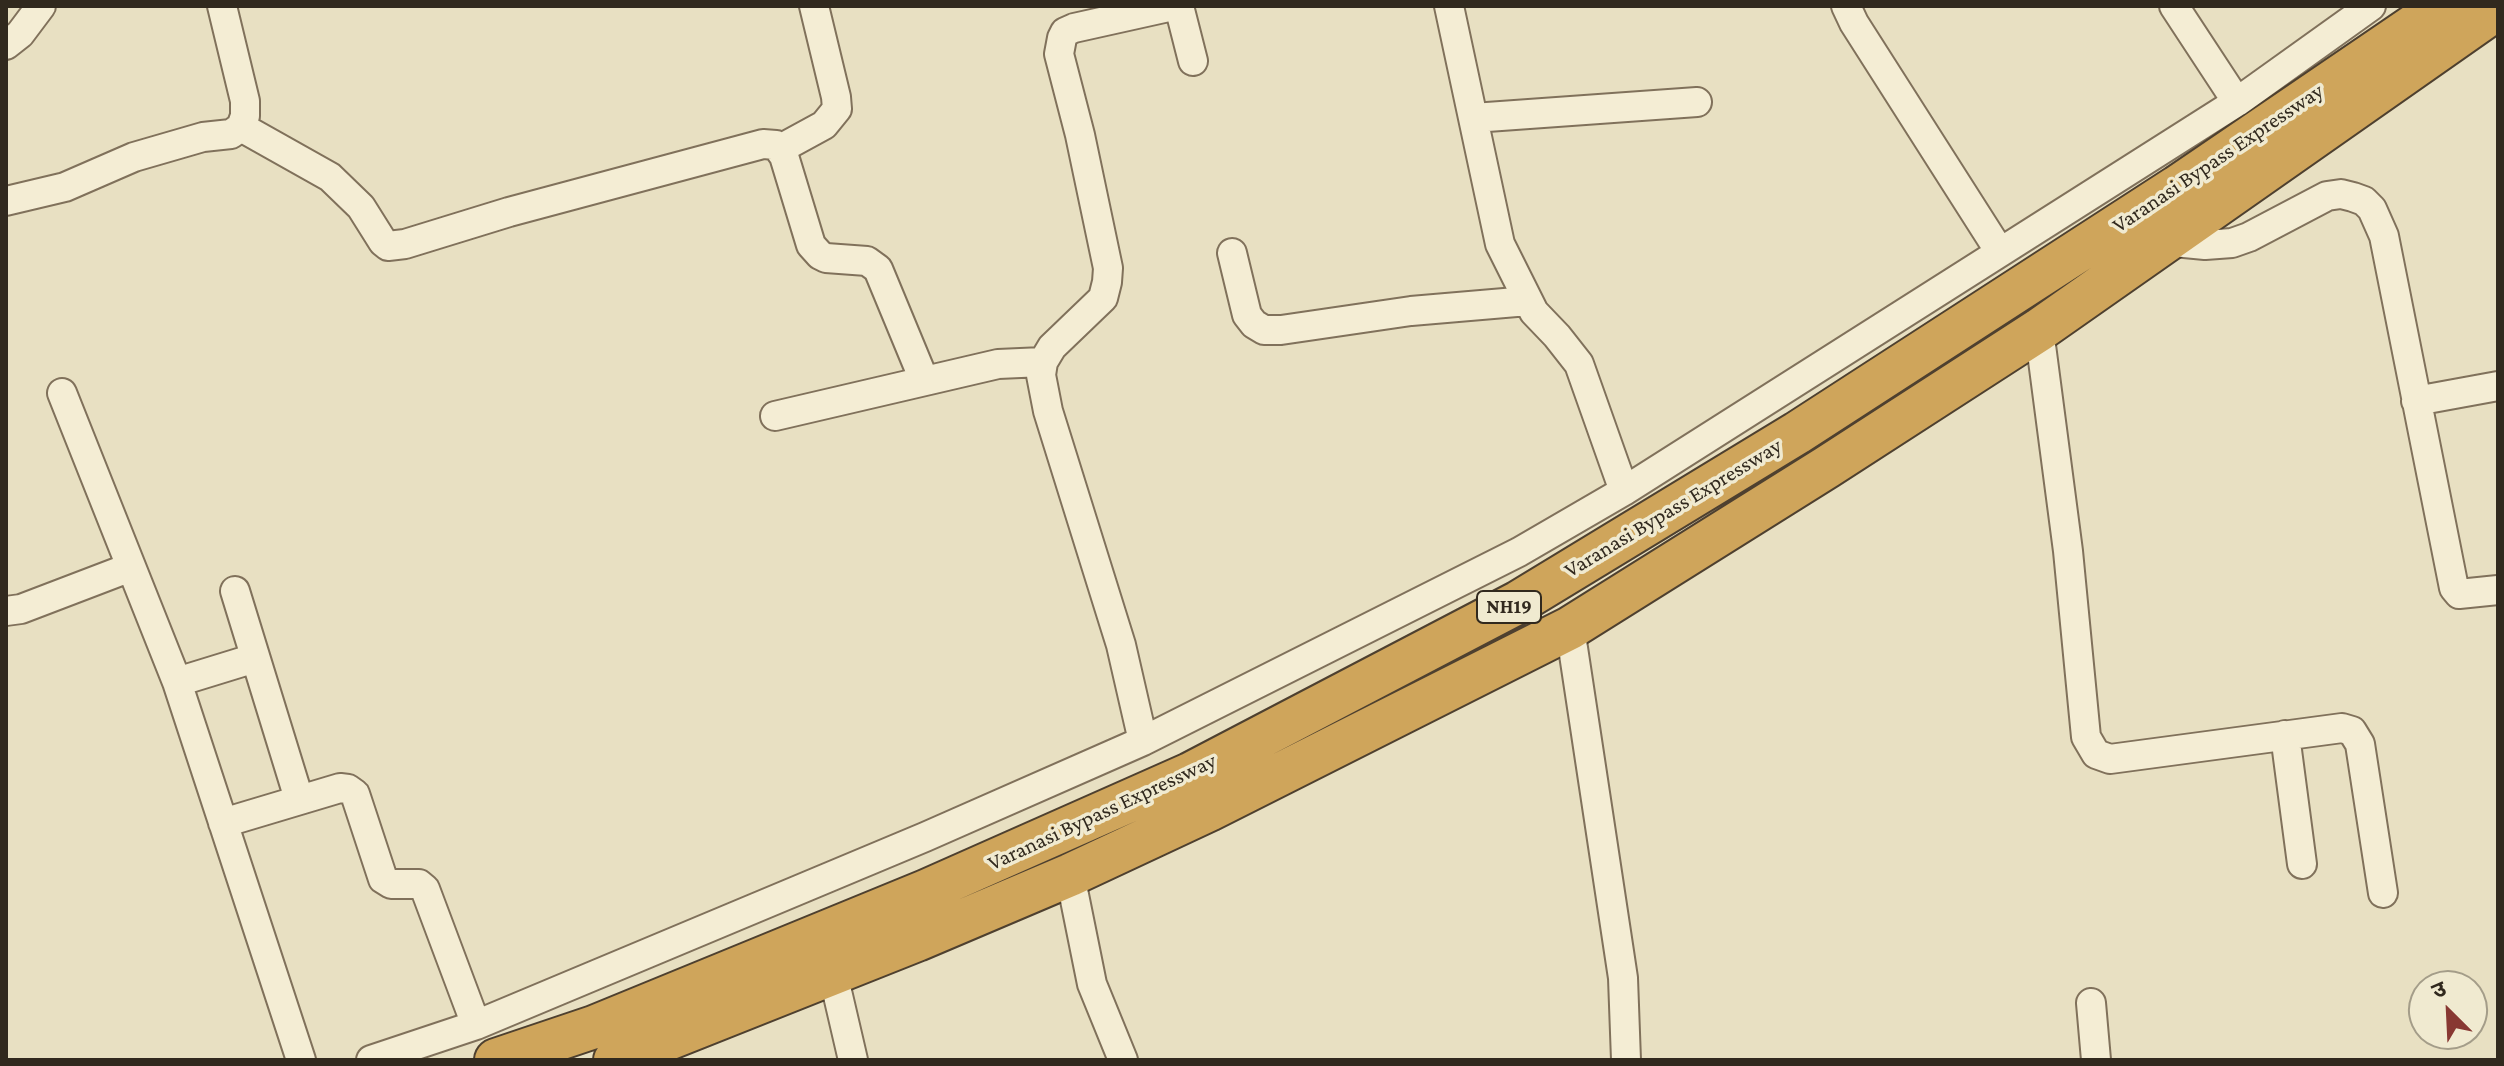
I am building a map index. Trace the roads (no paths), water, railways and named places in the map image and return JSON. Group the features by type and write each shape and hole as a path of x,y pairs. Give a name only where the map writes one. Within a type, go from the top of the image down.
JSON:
{"highway":[{"name":"Varanasi Bypass Expressway","path":"486,1042 594,1027 912,897 1190,774 1519,602 1797,433 2177,187 2443,6"},
{"name":"Varanasi Bypass Expressway","path":"615,1060 833,974 1070,875 1209,810 1570,628 2039,330 2498,8"}],"street":[{"path":"6,45 20,34 41,6"},
{"path":"6,201 65,187 134,157 203,137 231,134 241,127 245,101 222,6"},
{"path":"780,149 824,125 837,109 814,6"},
{"path":"1143,741 1121,645 1048,411 1041,375 1043,362 1065,332 1103,298 1108,268 1059,54 1062,38 1065,32 1074,28 1173,6"},
{"path":"1179,6 1193,61"},
{"path":"1449,6 1500,244 1534,312 1579,364 1624,491"},
{"path":"1846,6 2000,252"},
{"path":"2174,6 2237,102"},
{"path":"371,1060 486,1042 925,837 1143,741 1519,552 1624,491 2237,102 2371,6"},
{"path":"1473,118 1697,102"},
{"path":"241,127 330,177 361,207 388,246 405,244 509,212 763,144 776,145 780,149 811,245 826,258 867,261 878,269 924,380"},
{"path":"2164,241 2205,245 2232,243 2327,196 2341,194 2364,201 2372,209 2384,236 2454,588 2459,594 2498,590"},
{"path":"1232,253 1247,315 1264,330 1411,311 1528,301"},
{"path":"2039,330 2068,551 2086,737 2096,754 2110,759 2342,728 2352,731 2360,744 2383,893"},
{"path":"775,416 998,364 1043,362"},
{"path":"2416,401 2498,386"},
{"path":"62,393 177,682 301,1060"},
{"path":"6,611 21,609 131,567"},
{"path":"235,591 299,799"},
{"path":"1570,628 1623,978 1626,1060"},
{"path":"177,682 255,658"},
{"path":"2285,735 2302,864"},
{"path":"223,823 340,788 355,794 383,879 391,884 419,884 425,889 486,1042"},
{"path":"1070,875 1092,984 1123,1060"},
{"path":"833,974 853,1060"},
{"path":"2091,1003 2096,1060"}]}
